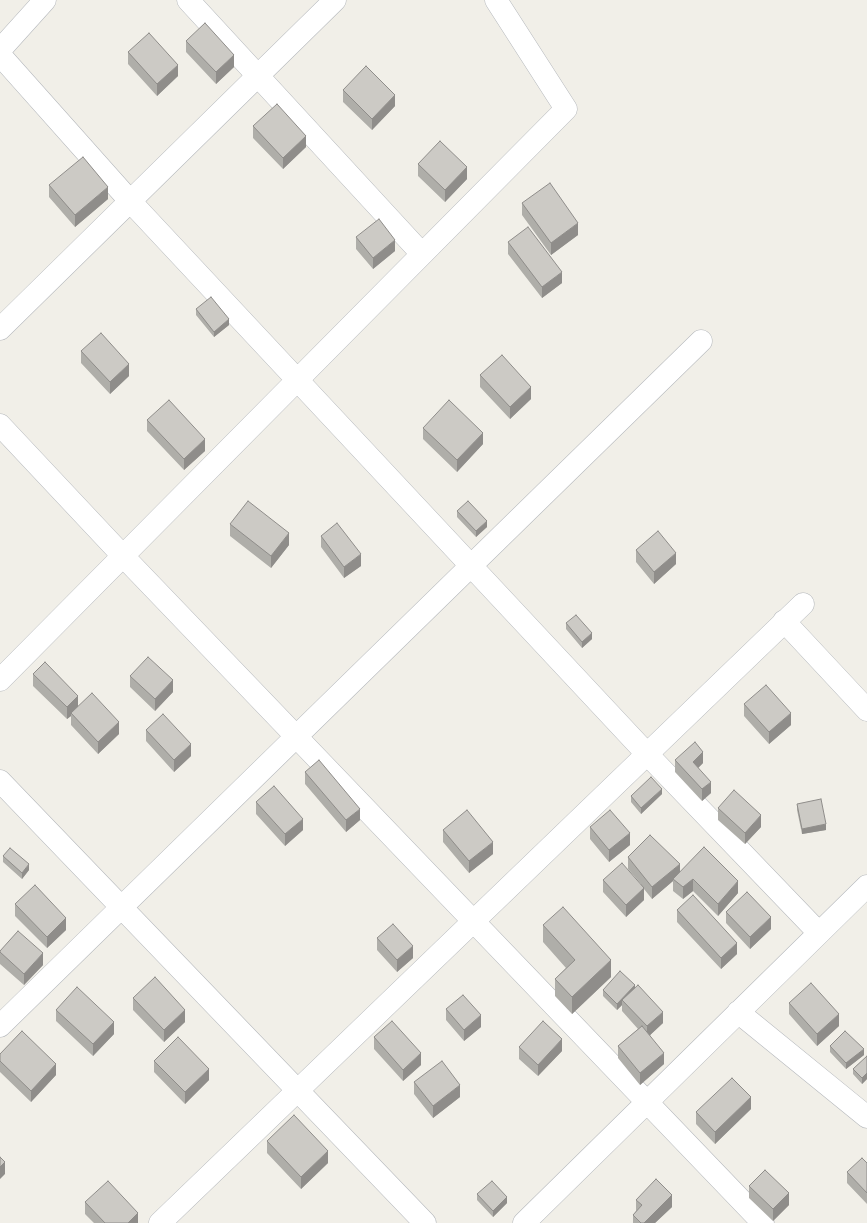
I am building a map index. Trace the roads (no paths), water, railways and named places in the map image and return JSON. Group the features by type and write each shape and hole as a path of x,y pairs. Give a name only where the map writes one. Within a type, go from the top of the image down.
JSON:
{"street":[{"path":"0,50 45,0"},
{"path":"188,0 422,254"},
{"path":"0,329 335,0"},
{"path":"0,680 566,109 496,0"},
{"path":"0,55 130,201 646,754 819,933"},
{"path":"0,1026 701,342"},
{"path":"0,425 123,556 763,1223"},
{"path":"160,1223 803,604"},
{"path":"784,621 867,710"},
{"path":"0,781 424,1223"},
{"path":"524,1223 867,886"},
{"path":"738,1012 867,1117"}]}
